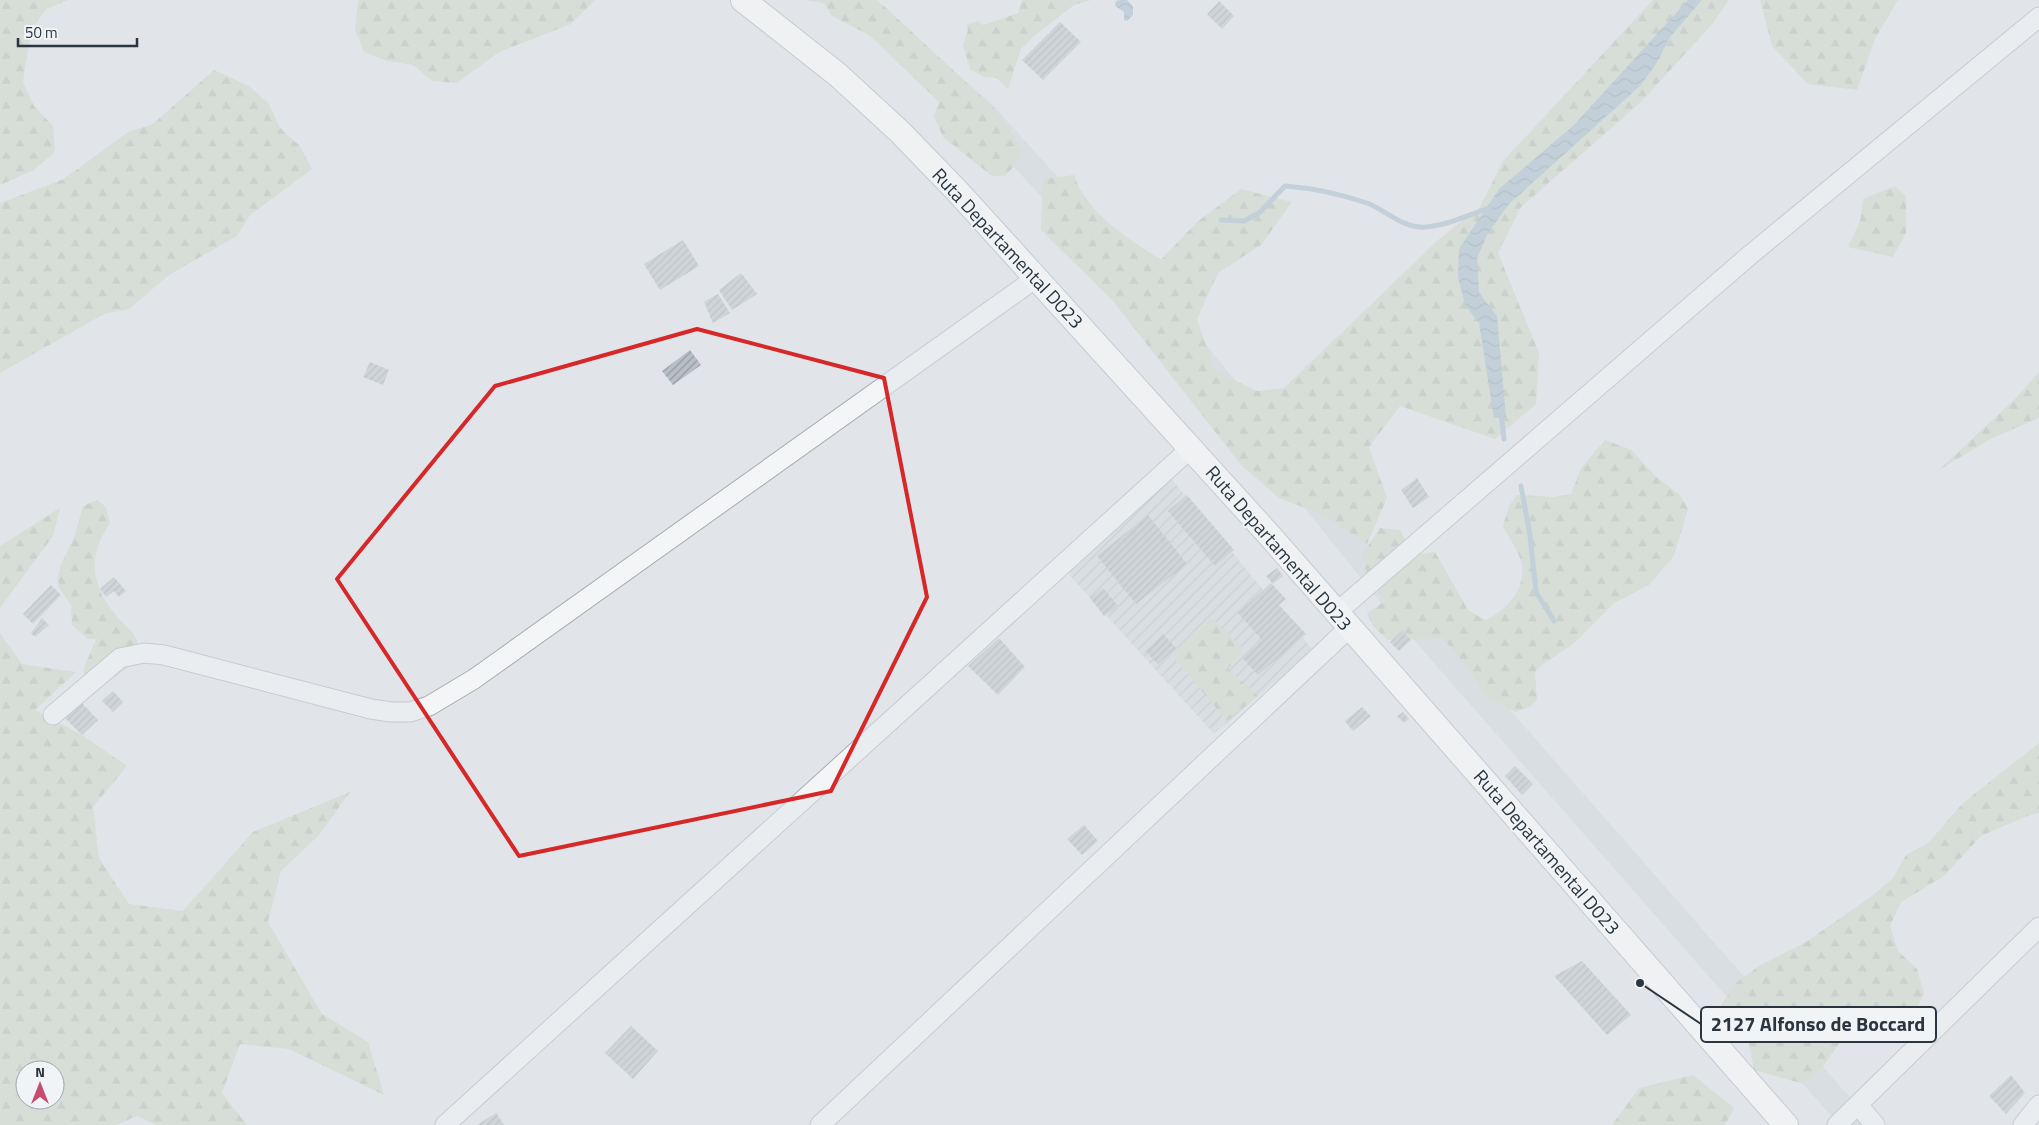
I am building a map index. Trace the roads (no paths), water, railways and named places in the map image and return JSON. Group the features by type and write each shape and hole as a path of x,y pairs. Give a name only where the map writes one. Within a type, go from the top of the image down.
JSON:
{"main road":[{"name":"Ruta Departamental D023","path":"743,0 838,75 900,132 1036,278 1191,448 1786,1125"}],"street":[{"path":"820,1125 1343,620 1750,255 2039,17"},
{"path":"54,715 120,658 144,653 164,655 371,709 410,712 429,706 474,680 1036,278"},
{"path":"446,1125 1191,448"},
{"path":"1836,1125 2039,927"},
{"path":"1858,1105 1875,1125"},
{"path":"2023,1125 2039,1105"}],"water":[{"path":"1127,0 1133,6 1133,15 1127,21 1124,20 1124,12 1115,6 1116,1"},
{"path":"1688,0 1702,0 1670,37 1656,64 1640,86 1509,204 1488,233 1477,258 1479,293 1497,316 1506,417 1494,418 1479,323 1465,305 1458,277 1459,249 1499,189 1574,125"}],"waterway":[{"path":"1221,220 1244,221 1259,213 1285,186 1337,194 1367,203 1402,222 1418,227 1442,224 1489,208"},
{"path":"1501,412 1504,439"},
{"path":"1521,486 1530,535 1536,592 1554,621"}],"place":[{"name":"2127 Alfonso de Boccard","path":"1640,983"}]}
